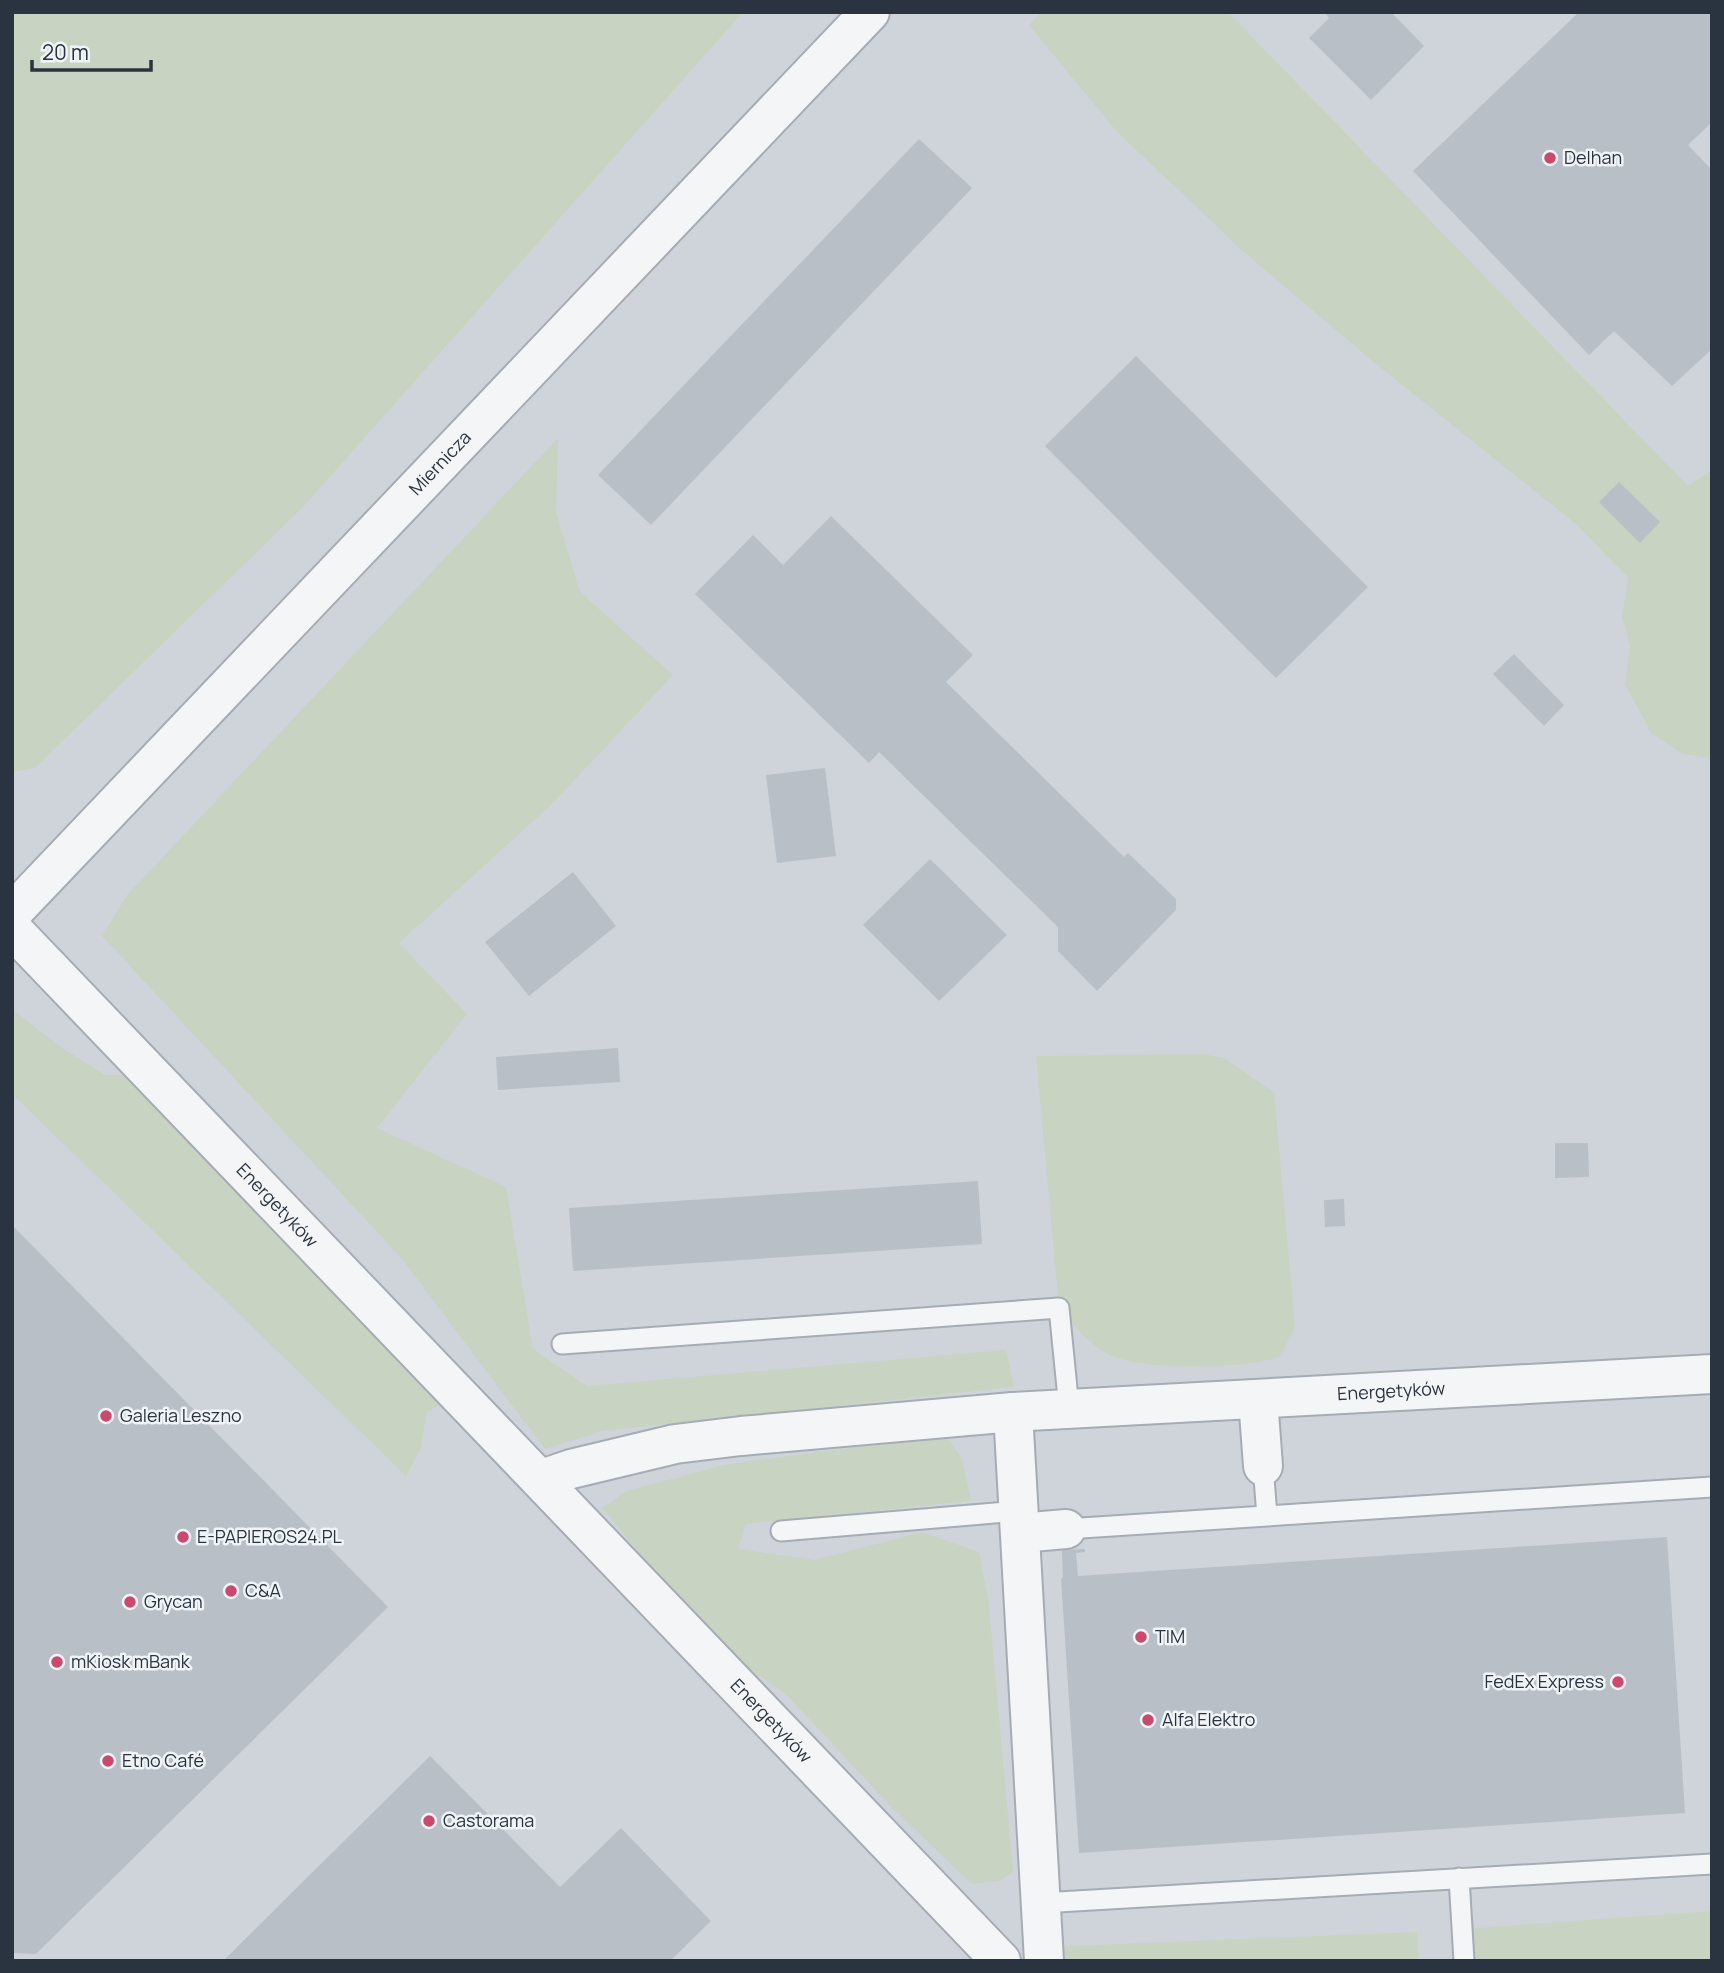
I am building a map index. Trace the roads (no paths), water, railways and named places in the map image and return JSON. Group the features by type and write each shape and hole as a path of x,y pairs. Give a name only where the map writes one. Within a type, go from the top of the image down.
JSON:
{"street":[{"name":"Miernicza","path":"12,913 870,12"},
{"name":"Energetyków","path":"12,929 542,1479 1001,1961"},
{"name":"Energetyków","path":"542,1479 571,1469 675,1444 1013,1412 1712,1374"},
{"path":"1258,1399 1263,1466"},
{"path":"1013,1412 1044,1961"},
{"path":"1020,1522 1066,1530"}],"lane":[{"path":"562,1345 1059,1308 1069,1408"},
{"path":"1263,1466 1267,1516"},
{"path":"1066,1530 1712,1487"},
{"path":"781,1531 1020,1522"},
{"path":"1041,1903 1712,1864"},
{"path":"1459,1878 1464,1961"}],"place":[{"name":"Delhan","path":"1550,158"},
{"name":"Galeria Leszno","path":"106,1416"},
{"name":"E-PAPIEROS24.PL","path":"183,1537"},
{"name":"C&A","path":"231,1591"},
{"name":"Grycan","path":"130,1602"},
{"name":"TIM","path":"1141,1637"},
{"name":"mKiosk mBank","path":"57,1662"},
{"name":"FedEx Express","path":"1618,1682"},
{"name":"Alfa Elektro","path":"1148,1720"},
{"name":"Etno Café","path":"108,1761"},
{"name":"Castorama","path":"429,1821"}]}
